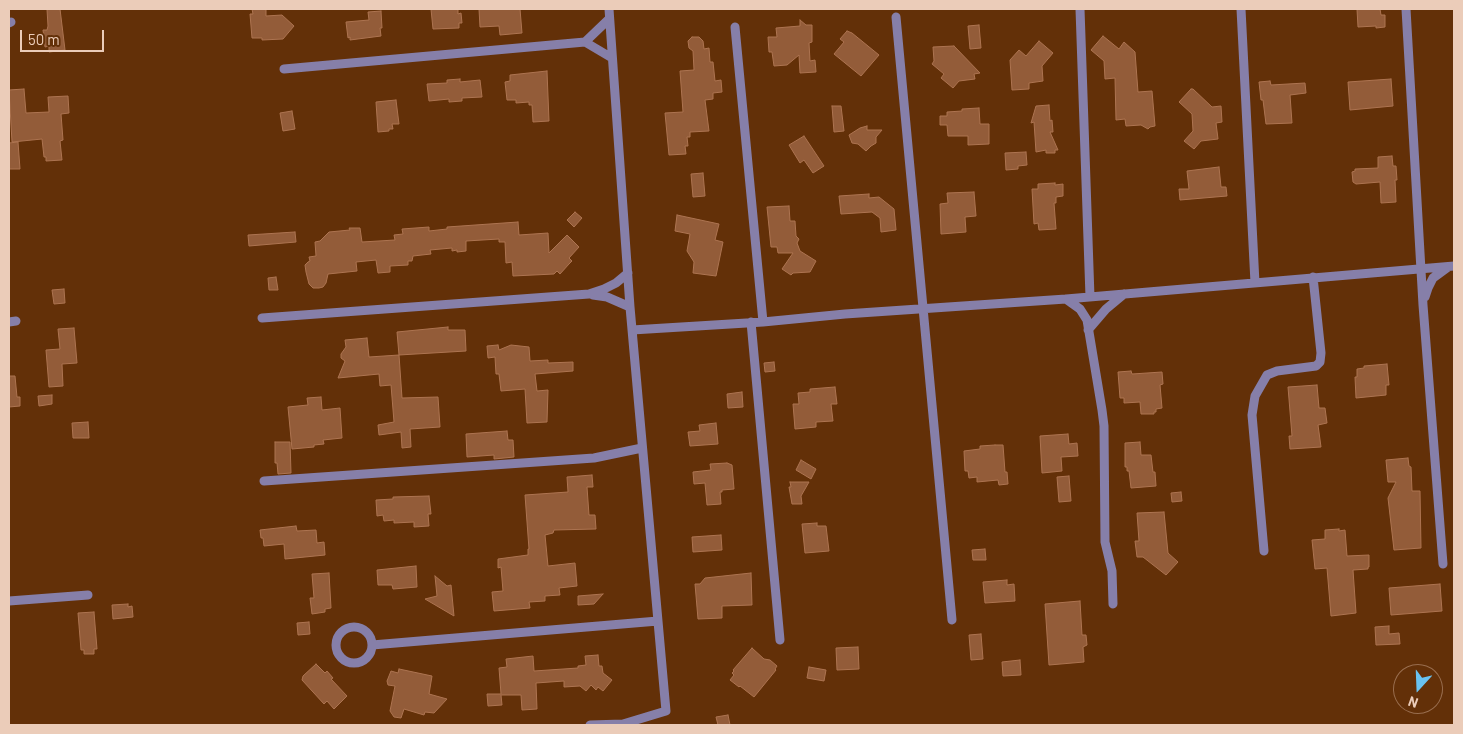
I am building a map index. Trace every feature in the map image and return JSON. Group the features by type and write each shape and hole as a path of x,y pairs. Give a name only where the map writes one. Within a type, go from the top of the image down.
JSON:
{"street":[{"path":"590,725 623,724 666,711 630,308 609,9"},
{"path":"1080,9 1090,297"},
{"path":"1241,9 1255,283"},
{"path":"1406,9 1423,305 1443,564"},
{"path":"896,17 952,620"},
{"path":"585,42 610,19"},
{"path":"735,27 763,322"},
{"path":"284,69 585,42 612,58"},
{"path":"632,330 1066,299 1451,266"},
{"path":"1423,305 1428,288 1434,278 1451,266"},
{"path":"589,294 616,283 628,273"},
{"path":"1264,552 1252,415 1255,396 1267,375 1316,366 1320,362 1321,353 1313,277"},
{"path":"262,318 589,294 607,297 630,308"},
{"path":"1088,330 1106,309 1124,294"},
{"path":"1066,299 1080,309 1087,320 1104,426 1105,542 1112,571 1113,604"},
{"path":"751,322 780,640"},
{"path":"264,481 594,458 642,448"},
{"path":"9,601 88,595"},
{"path":"372,644 658,621"},
{"path":"353,628 364,630 371,639 372,644 369,655 355,663 349,662 340,656 336,646 339,635 343,631 353,628"}],"building":[{"path":"47,9 60,9 65,50 49,52 49,46 45,47 43,30 47,30 48,26"},
{"path":"252,9 266,9 266,16 282,15 294,26 283,39 262,40 262,38 252,38 250,14 253,14"},
{"path":"431,9 458,9 458,14 461,13 462,23 459,23 459,28 433,29"},
{"path":"479,9 520,9 522,33 500,35 499,26 480,27"},
{"path":"1357,9 1380,9 1381,15 1385,15 1385,27 1358,27"},
{"path":"381,11 381,36 350,40 350,37 348,38 346,22 369,20 368,12"},
{"path":"800,20 806,25 812,25 812,42 809,43 810,61 815,60 816,72 800,73 799,55 787,65 774,66 772,52 769,52 768,37 777,37 776,28 800,26"},
{"path":"979,25 981,48 970,49 968,26"},
{"path":"847,31 879,55 861,76 834,54 844,42 840,39"},
{"path":"1103,36 1119,49 1124,42 1135,52 1138,92 1152,91 1155,126 1148,129 1141,125 1126,126 1125,119 1116,120 1115,78 1105,79 1104,61 1091,50"},
{"path":"692,37 699,37 703,41 704,49 709,48 710,62 713,62 715,81 721,80 722,92 713,93 713,99 705,100 709,131 690,132 690,137 687,137 688,146 685,146 686,154 669,155 665,113 683,112 680,71 694,70 693,51 689,48 688,41"},
{"path":"1039,41 1053,53 1042,66 1043,81 1029,83 1029,89 1012,90 1010,60 1019,50 1026,56"},
{"path":"954,46 980,73 974,74 975,79 959,81 953,88 941,78 944,74 932,64 934,61 933,47"},
{"path":"547,71 549,121 533,122 532,105 529,105 529,102 516,103 516,100 507,100 505,82 510,81 510,75"},
{"path":"460,79 460,82 480,80 482,97 462,98 462,101 449,102 449,99 429,101 427,84 447,83 447,80"},
{"path":"1391,79 1393,106 1350,110 1348,82"},
{"path":"1270,81 1271,85 1305,83 1306,93 1290,95 1292,123 1266,124 1259,82"},
{"path":"24,89 26,113 49,112 48,97 68,96 69,113 61,114 63,140 60,141 62,160 46,161 42,139 12,142 9,90"},
{"path":"1191,89 1212,107 1221,106 1222,122 1216,123 1218,139 1201,141 1194,149 1184,141 1193,131 1192,114 1179,102"},
{"path":"396,100 399,124 392,124 393,129 389,129 389,131 378,132 376,102"},
{"path":"1049,105 1053,132 1050,132 1058,150 1055,150 1055,153 1046,153 1046,150 1036,152 1034,122 1031,123 1036,106"},
{"path":"832,106 841,106 844,131 834,132"},
{"path":"979,108 980,124 989,124 989,144 968,145 968,136 948,136 947,125 940,125 940,116 947,116 947,112"},
{"path":"292,111 295,129 283,131 280,113"},
{"path":"867,126 867,130 882,130 876,137 876,143 866,151 858,144 852,143 849,135"},
{"path":"804,136 824,166 813,173 804,160 800,163 789,145"},
{"path":"18,142 20,169 9,169 9,143"},
{"path":"1026,152 1027,165 1018,166 1018,169 1006,170 1005,153"},
{"path":"1392,156 1393,166 1396,166 1396,202 1381,203 1380,182 1356,184 1353,182 1352,172 1355,169 1378,168 1378,157"},
{"path":"1219,167 1221,187 1226,187 1227,196 1180,200 1179,189 1189,189 1187,171"},
{"path":"703,173 705,196 693,197 691,174"},
{"path":"1055,183 1055,185 1063,184 1063,196 1056,197 1056,203 1054,203 1056,229 1039,230 1038,223 1034,224 1032,189 1038,189 1038,184"},
{"path":"974,192 976,216 965,217 966,232 941,234 940,204 948,203 947,193"},
{"path":"869,194 869,198 879,197 894,209 896,230 881,232 880,218 872,212 841,214 839,196"},
{"path":"789,206 790,221 795,221 796,236 799,239 797,243 800,251 816,261 810,272 793,273 791,275 782,269 793,253 778,253 777,247 771,247 767,207"},
{"path":"575,212 582,218 574,227 567,220"},
{"path":"677,215 719,224 715,240 723,242 716,276 693,273 694,262 687,251 690,234 675,231"},
{"path":"518,222 519,235 548,233 549,253 567,235 579,247 569,258 572,261 560,274 557,271 554,274 513,276 512,262 506,263 505,242 499,242 499,239 466,241 466,251 452,251 452,248 430,250 431,254 413,256 412,261 408,261 408,265 390,266 390,272 378,273 376,260 356,262 357,271 328,274 323,287 313,288 309,284 305,265 310,261 309,257 316,256 315,242 320,241 329,232 360,228 362,242 395,240 394,235 403,234 402,229 429,227 429,231 447,229 447,227"},
{"path":"295,232 296,242 249,246 248,235"},
{"path":"276,277 278,290 269,290 268,278"},
{"path":"64,289 65,303 54,304 52,290"},
{"path":"448,327 448,330 465,330 466,351 399,355 397,332"},
{"path":"74,328 77,363 62,364 63,386 49,387 46,350 60,349 58,329"},
{"path":"367,338 369,357 399,355 402,398 438,397 440,427 410,429 411,447 402,448 401,432 379,435 378,425 394,422 391,385 380,386 379,374 338,378 345,361 341,358 341,354 346,347 345,340"},
{"path":"498,345 499,350 511,345 529,347 530,361 548,360 548,363 573,362 573,371 535,374 537,391 548,390 547,422 527,423 525,389 501,391 499,374 496,374 495,357 488,358 487,346"},
{"path":"774,362 775,371 765,372 764,363"},
{"path":"1387,364 1389,385 1386,385 1386,395 1356,398 1355,377 1357,377 1357,369 1364,368 1364,366"},
{"path":"1131,371 1132,374 1162,372 1163,384 1160,385 1162,408 1156,409 1154,414 1141,414 1140,402 1124,403 1124,398 1120,398 1118,372"},
{"path":"9,376 15,376 20,406 9,407"},
{"path":"1317,385 1319,408 1325,408 1327,423 1318,425 1321,447 1290,449 1289,436 1292,436 1288,387"},
{"path":"835,387 837,404 831,404 833,421 816,422 816,427 795,429 793,404 799,404 798,393 810,392 810,389"},
{"path":"742,392 743,407 728,408 727,394"},
{"path":"52,395 52,404 39,406 38,396"},
{"path":"321,397 322,410 340,408 342,438 323,440 324,444 314,445 314,447 292,449 288,407 308,405 307,398"},
{"path":"88,422 89,438 73,438 72,423"},
{"path":"716,423 718,444 690,446 688,432 700,431 699,425"},
{"path":"507,431 508,440 513,440 514,457 494,459 494,455 467,457 466,434"},
{"path":"1068,434 1069,444 1077,443 1078,456 1061,457 1062,471 1042,473 1040,436"},
{"path":"275,442 290,442 291,473 278,474 277,463 275,463"},
{"path":"1140,442 1141,455 1151,455 1156,486 1131,488 1129,471 1125,467 1125,443"},
{"path":"1003,445 1008,484 999,485 998,480 977,482 977,477 969,478 968,471 965,471 964,451 980,449 980,446"},
{"path":"1408,458 1409,466 1411,467 1412,491 1420,491 1421,548 1394,550 1388,498 1396,482 1388,482 1386,460"},
{"path":"801,460 816,469 811,479 796,470"},
{"path":"727,463 732,465 734,489 722,490 720,492 721,504 707,505 705,483 694,484 693,472 711,470 710,464"},
{"path":"592,475 593,487 587,487 589,515 595,515 596,529 554,530 553,533 545,535 548,566 575,563 577,586 559,588 560,595 545,596 545,601 529,602 530,608 494,611 492,592 503,591 501,567 498,568 498,559 528,555 525,495 568,492 567,477"},
{"path":"1069,476 1071,501 1059,502 1057,477"},
{"path":"790,482 809,482 801,496 802,504 792,504"},
{"path":"1181,492 1182,501 1172,502 1171,493"},
{"path":"429,496 431,514 428,514 429,526 414,527 414,522 394,523 394,520 384,521 383,515 377,516 376,500 393,499 393,497"},
{"path":"1164,512 1168,553 1178,562 1166,575 1143,557 1137,557 1135,541 1139,541 1137,513"},
{"path":"817,523 817,526 826,526 829,551 805,553 802,524"},
{"path":"296,526 297,531 316,530 317,543 324,542 325,555 285,559 284,544 264,546 260,530"},
{"path":"1339,529 1339,531 1345,530 1347,556 1369,555 1369,567 1368,569 1353,570 1356,613 1331,616 1327,568 1315,569 1312,540 1325,539 1325,530"},
{"path":"721,535 722,550 693,552 692,537"},
{"path":"985,549 986,560 973,560 972,550"},
{"path":"416,566 417,587 393,589 392,585 378,585 377,570"},
{"path":"329,573 331,608 325,609 325,612 312,614 310,598 314,598 312,574"},
{"path":"751,573 752,605 722,606 722,618 698,619 695,584 700,584 705,578"},
{"path":"435,576 447,586 451,585 454,616 425,599 437,596"},
{"path":"1007,580 1007,585 1014,584 1015,601 985,603 983,582"},
{"path":"1440,584 1442,611 1391,615 1389,588"},
{"path":"603,594 594,604 578,605 578,596"},
{"path":"1080,601 1082,635 1086,635 1087,645 1083,647 1084,662 1049,665 1045,604"},
{"path":"128,604 128,607 132,606 133,617 113,619 112,605"},
{"path":"94,612 97,649 94,649 94,654 84,654 84,650 81,650 78,613"},
{"path":"309,622 310,634 298,635 297,623"},
{"path":"1389,626 1389,634 1399,633 1400,644 1376,645 1375,627"},
{"path":"981,634 983,659 971,660 969,635"},
{"path":"858,647 859,669 837,670 836,648"},
{"path":"752,648 764,659 770,660 777,666 776,670 754,697 730,680 734,675 732,673 733,670"},
{"path":"598,655 599,666 602,666 603,673 612,680 603,691 598,687 596,690 591,685 586,691 580,686 564,687 564,681 536,683 537,709 522,710 521,695 501,695 502,705 488,706 487,694 501,694 499,668 507,667 506,659 533,656 534,671 578,668 578,666 586,665 585,656"},
{"path":"1020,660 1021,675 1003,676 1002,662"},
{"path":"316,664 325,673 327,671 333,678 331,679 347,696 334,709 327,701 324,704 302,680 303,676"},
{"path":"809,667 826,670 824,681 807,678"},
{"path":"399,669 432,676 429,694 447,699 434,713 425,712 424,715 404,709 401,718 394,717 390,711 395,686 388,685 387,681 391,671 398,673"},
{"path":"728,715 730,725 718,725 716,717"}]}
